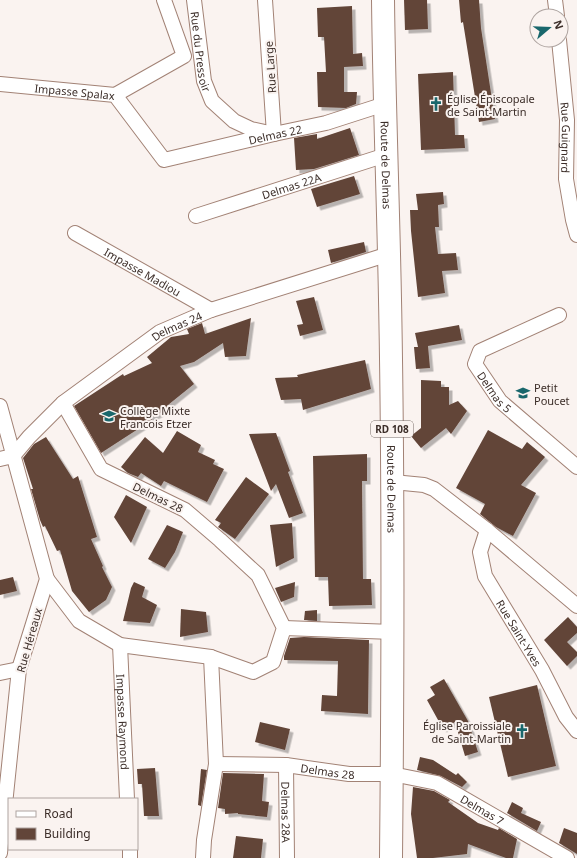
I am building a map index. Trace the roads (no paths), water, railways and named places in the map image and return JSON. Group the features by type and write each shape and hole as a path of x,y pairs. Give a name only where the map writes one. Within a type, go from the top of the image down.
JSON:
{"main road":[{"name":"Route de Delmas","path":"383,0 393,482 391,858"}],"street":[{"path":"115,95 184,56 164,0"},
{"name":"Rue du Pressoir","path":"194,0 204,81 212,101 234,121 251,129 274,134"},
{"name":"Rue Large","path":"265,0 274,134"},
{"name":"Rue Guignard","path":"560,48 572,120 566,179 577,235"},
{"name":"Impasse Spalax","path":"0,84 115,95 164,160"},
{"name":"Delmas 22","path":"164,160 326,123 384,104"},
{"name":"Delmas 22A","path":"196,216 386,155"},
{"name":"Impasse Madiou","path":"75,233 211,310"},
{"name":"Delmas 24","path":"6,457 29,437 63,403 160,332 211,310 389,254"},
{"name":"Delmas 5","path":"559,315 480,351 474,364 500,401 577,467"},
{"name":"Delmas 28","path":"63,403 101,470 185,510 220,540 258,575 284,628"},
{"path":"0,406 6,457 47,579 79,621 120,645 211,657 253,672 273,662 284,628 393,632"},
{"path":"393,482 424,485 434,489 487,530 577,606"},
{"name":"Rue Saint-Yves","path":"487,530 480,552 485,576 542,670 566,717 577,731"},
{"name":"Rue Héreaux","path":"3,858 0,854 19,669 47,579"},
{"name":"Impasse Raymond","path":"120,645 127,798"},
{"path":"203,858 204,840 216,764 211,657"},
{"path":"0,673 19,669"},
{"name":"Delmas 28","path":"216,764 286,765 349,774 392,774"},
{"name":"Delmas 28A","path":"286,765 287,858"},
{"name":"Delmas 7","path":"392,774 437,783 567,858"}],"place":[{"name":"Église Épiscopale de Saint-Martin","path":"436,104"},
{"name":"Petit Poucet","path":"523,393"},
{"name":"Collège Mixte Francois Etzer","path":"109,416"},
{"name":"Église Paroissiale de Saint-Martin","path":"522,731"}]}
